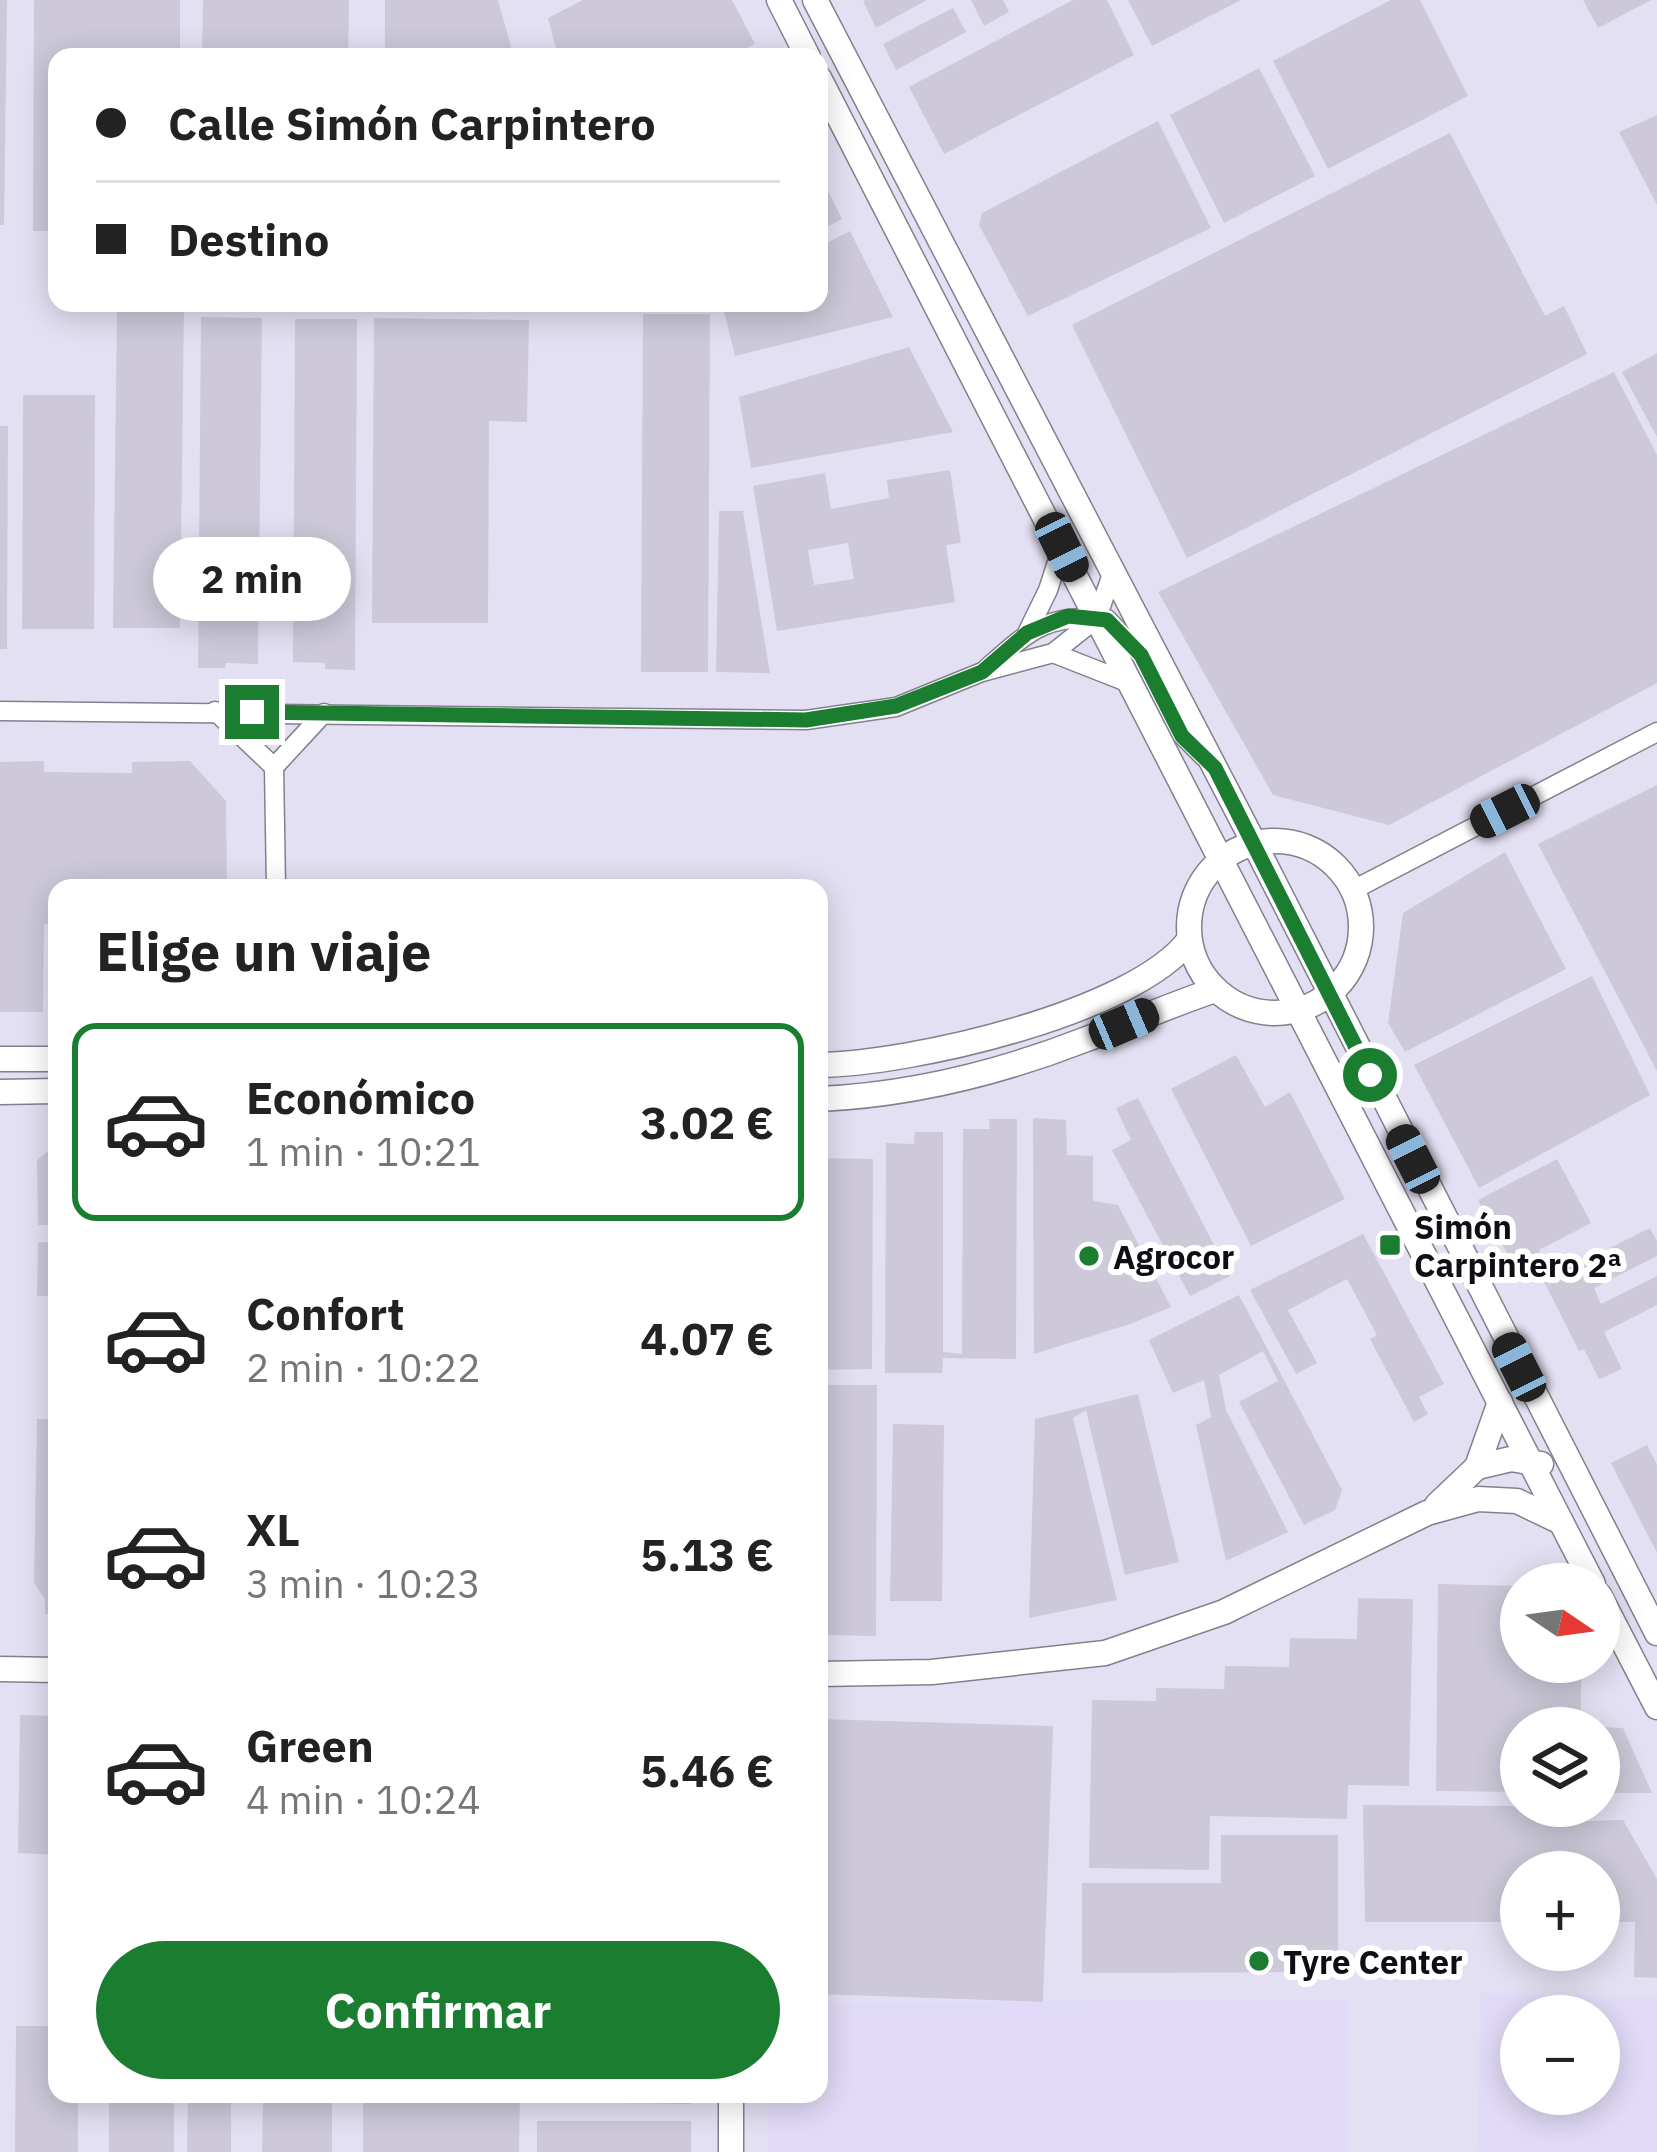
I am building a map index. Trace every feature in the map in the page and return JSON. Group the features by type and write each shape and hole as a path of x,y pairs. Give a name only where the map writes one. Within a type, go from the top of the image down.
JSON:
{"street":[{"path":"778,0 806,48"},
{"path":"815,0 1254,843 1657,1633"},
{"path":"828,63 834,53 833,35"},
{"path":"828,84 836,76 857,82"},
{"path":"828,96 1582,1563"},
{"path":"966,361 977,367 988,365 994,345"},
{"path":"986,399 991,377 1000,375 1015,382"},
{"path":"1027,633 1062,547"},
{"path":"0,710 806,720 896,706 982,672 1053,653 1096,619 1113,571"},
{"path":"982,672 1027,633 1068,616 1107,620 1141,655 1182,736 1215,768"},
{"path":"1053,653 1133,685"},
{"path":"215,711 274,767"},
{"path":"276,879 274,767 324,713"},
{"path":"1352,890 1657,732"},
{"path":"1283,841 1312,849 1336,866 1352,890 1360,917 1359,946 1348,973 1329,995 1296,1011 1267,1013 1239,1006 1215,990 1198,967 1189,940 1190,910 1201,883 1220,860 1254,843 1283,841"},
{"path":"828,1064 893,1058 1048,1019 1148,978 1175,959 1189,940"},
{"path":"828,1098 892,1093 967,1078 1215,990"},
{"path":"0,1059 48,1059"},
{"path":"0,1092 48,1091"},
{"path":"1427,1513 1477,1467 1499,1402"},
{"path":"828,1674 932,1672 1105,1653 1224,1612 1427,1513 1490,1497 1529,1460 1540,1409"},
{"path":"1477,1467 1529,1460 1577,1478"},
{"path":"1490,1497 1516,1501 1561,1522"},
{"path":"1620,1636 1657,1707"},
{"path":"0,1669 48,1670"},
{"path":"730,2103 731,2152"}],"shaded area":[{"path":"0,0 1657,0 1657,2152 0,2152"},
{"path":"1481,1993 1551,1995 1500,1995 1500,2115 1620,2115 1620,1997 1657,1998 1657,2152 1477,2152"},
{"path":"1349,2000 1347,2152 768,2152 769,2103 828,2103 828,2002"}],"building":[{"path":"0,0 7,0 4,225 0,225"},
{"path":"34,0 180,0 180,48 48,48 48,231 33,231"},
{"path":"203,0 349,0 348,48 202,48"},
{"path":"385,0 498,0 511,48 385,48"},
{"path":"583,0 732,0 755,44 747,48 556,48 548,18"},
{"path":"866,0 927,0 876,28 863,1"},
{"path":"971,0 1003,0 1009,12 984,26"},
{"path":"1073,0 1107,0 1134,55 944,154 909,87"},
{"path":"1128,0 1241,0 1152,46"},
{"path":"1391,0 1420,0 1468,96 1328,169 1273,61"},
{"path":"1583,0 1651,0 1598,28"},
{"path":"953,8 966,32 896,70 883,44"},
{"path":"1259,68 1315,176 1224,223 1170,115"},
{"path":"1657,115 1657,205 1619,132"},
{"path":"1158,121 1211,228 1028,316 979,225 982,213"},
{"path":"1450,133 1545,316 1564,306 1587,354 1187,558 1072,325"},
{"path":"828,191 842,219 828,226"},
{"path":"850,231 893,317 735,356 724,312 828,312 828,242"},
{"path":"117,312 184,312 180,628 113,628"},
{"path":"643,314 710,314 708,672 641,672"},
{"path":"201,317 262,318 258,664 226,663 225,668 198,668"},
{"path":"374,318 529,320 527,422 489,421 488,623 372,623"},
{"path":"295,319 357,319 355,670 293,662"},
{"path":"909,347 953,432 751,468 739,397"},
{"path":"1657,353 1657,437 1622,372"},
{"path":"1614,372 1657,455 1657,683 1389,825 1273,795 1158,592"},
{"path":"23,395 95,395 94,629 22,629"},
{"path":"0,426 8,426 7,649 0,649"},
{"path":"950,470 961,543 946,545 955,602 777,631 753,486 825,473 831,509 889,498 887,480","holes":["848,543 854,579 814,585 808,550"]},
{"path":"719,511 743,511 770,673 716,672"},
{"path":"44,761 44,772 132,773 132,762 190,761 226,801 227,879 48,879 43,1012 0,1012 0,762"},
{"path":"1657,785 1657,1071 1538,844"},
{"path":"1505,852 1566,969 1405,1052 1388,1023 1403,913"},
{"path":"1592,976 1650,1095 1479,1188 1414,1065"},
{"path":"1236,1055 1265,1107 1290,1092 1345,1199 1251,1246 1171,1089"},
{"path":"1138,1098 1230,1276 1190,1296 1112,1150 1131,1140 1116,1108"},
{"name":"Agrocor","path":"1033,1118 1066,1120 1067,1155 1093,1156 1093,1201 1118,1205 1171,1307 1034,1354"},
{"path":"989,1119 1017,1119 1016,1359 943,1358 942,1373 885,1373 886,1143 914,1144 915,1132 943,1132 943,1352 962,1354 963,1129 990,1129"},
{"path":"48,1151 48,1225 38,1225 37,1160"},
{"path":"828,1158 873,1159 872,1369 828,1370"},
{"path":"1557,1159 1591,1223 1539,1250 1547,1264 1567,1253 1572,1267 1650,1228 1657,1241 1657,1256 1594,1288 1601,1304 1657,1276 1657,1305 1604,1332 1622,1369 1599,1379 1584,1349 1579,1351 1530,1254 1513,1264 1478,1200"},
{"path":"1363,1234 1444,1384 1419,1397 1428,1414 1414,1422 1370,1339 1377,1335 1347,1279 1288,1310 1317,1363 1296,1374 1250,1290"},
{"path":"38,1242 48,1243 48,1296 37,1296"},
{"path":"1239,1295 1342,1490 1335,1510 1304,1525 1239,1402 1278,1381 1263,1351 1219,1375 1226,1410 1288,1532 1226,1561 1196,1425 1211,1417 1204,1380 1173,1393 1149,1340"},
{"path":"828,1385 877,1385 876,1636 828,1635"},
{"path":"1138,1394 1179,1562 1125,1575 1086,1410 1073,1418 1117,1600 1029,1618 1035,1419"},
{"path":"37,1419 48,1419 48,1614 34,1583"},
{"path":"893,1424 944,1425 942,1601 890,1601"},
{"path":"1647,1445 1657,1465 1657,1553 1611,1463"},
{"path":"1438,1584 1500,1585 1500,1683 1581,1683 1581,1707 1500,1707 1500,1792 1436,1791"},
{"path":"1358,1598 1413,1599 1409,1786 1348,1785 1347,1819 1210,1816 1209,1870 1089,1868 1092,1700 1156,1701 1156,1688 1224,1689 1225,1666 1289,1667 1290,1638 1357,1639"},
{"path":"20,1715 48,1716 48,1855 18,1853"},
{"path":"828,1719 1053,1726 1043,2002 828,1994"},
{"path":"1620,1728 1623,1728 1652,1793 1620,1793"},
{"path":"1363,1805 1500,1806 1500,1827 1620,1827 1623,1820 1657,1879 1657,1978 1634,1977 1635,1922 1620,1922 1620,1851 1500,1851 1500,1922 1365,1922"},
{"path":"1221,1835 1338,1835 1338,1972 1082,1973 1082,1883 1221,1883"},
{"path":"16,2026 48,2026 48,2103 78,2103 78,2152 15,2152"},
{"path":"109,2103 174,2103 174,2152 109,2152"},
{"path":"188,2103 231,2103 231,2152 187,2152"},
{"path":"263,2103 332,2103 332,2152 262,2152"},
{"path":"363,2103 520,2103 519,2152 363,2152"},
{"path":"537,2121 691,2121 691,2152 537,2152"}],"place":[{"name":"Simón Carpintero 2ª","path":"1390,1245"},
{"name":"Agrocor","path":"1089,1256"},
{"name":"Tyre Center","path":"1259,1961"}],"route":[{"path":"252,712 806,720 896,706 982,672 1027,633 1068,616 1107,620 1141,655 1182,736 1215,768 1370,1075"}]}
